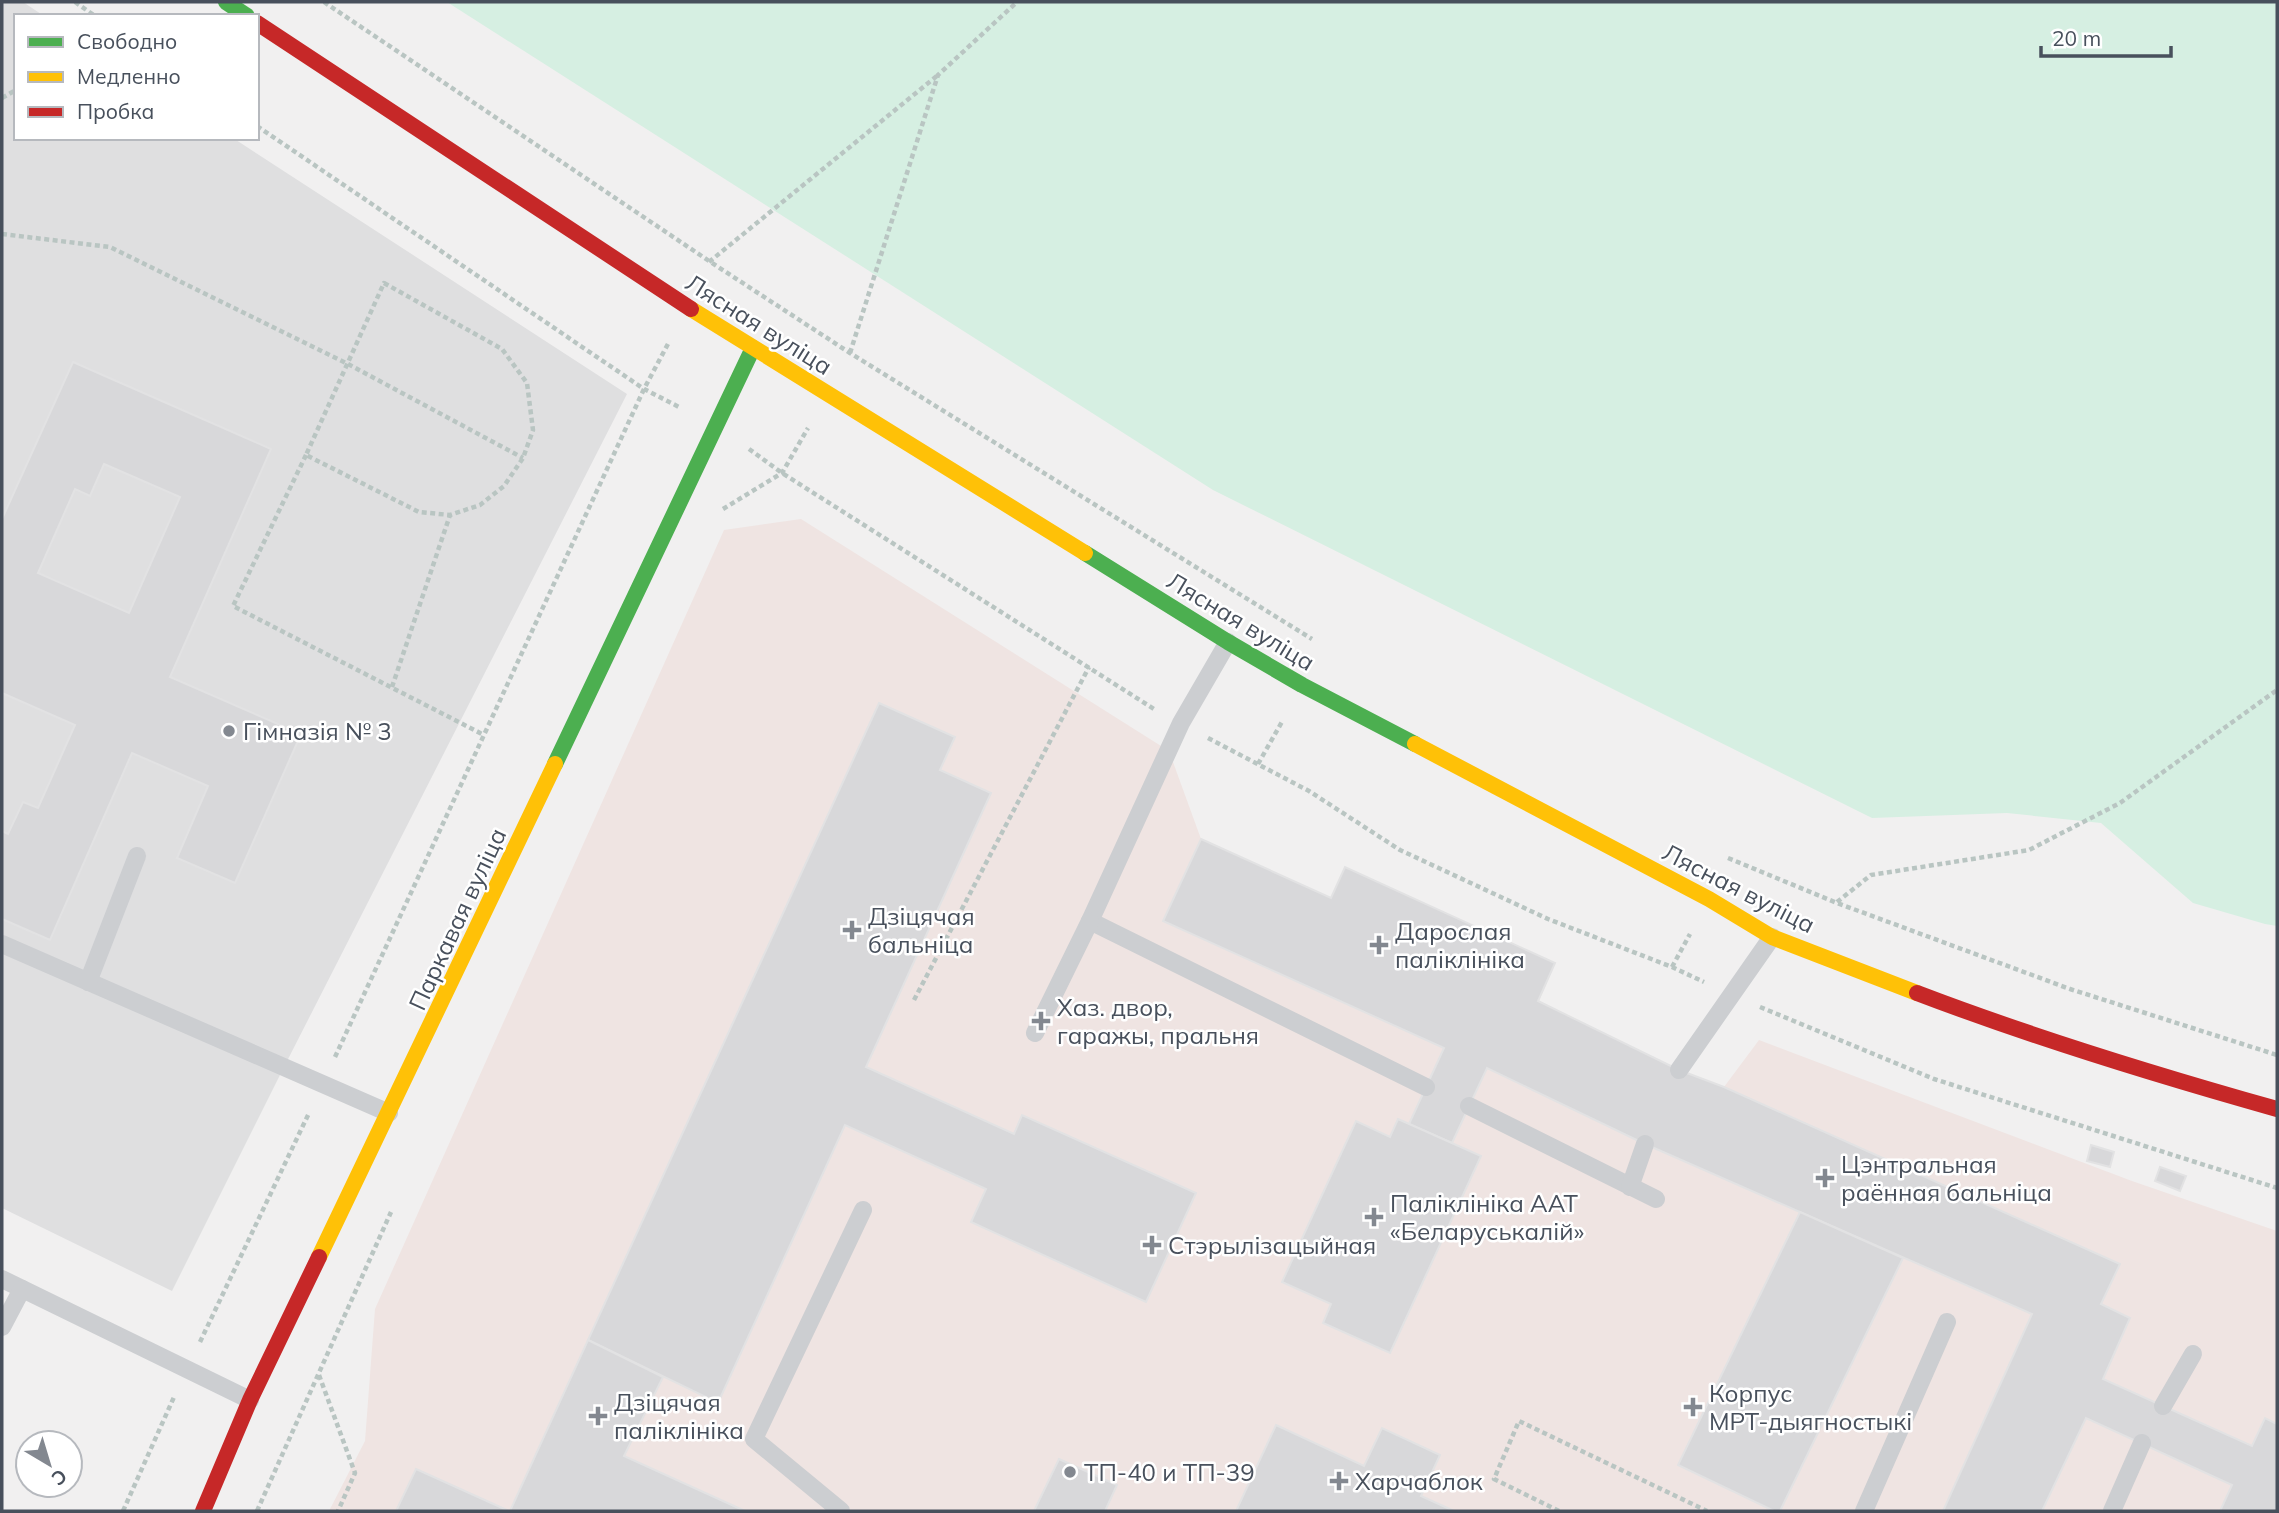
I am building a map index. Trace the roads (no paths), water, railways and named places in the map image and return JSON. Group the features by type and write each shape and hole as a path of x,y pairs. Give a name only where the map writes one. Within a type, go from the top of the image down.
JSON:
{"main road":[{"path":"226,2 244,14"},
{"name":"Лясная вуліца","path":"259,24 688,307 1228,642 1302,685 1709,899 1772,937 1969,1013 2153,1074 2277,1109"},
{"name":"Паркавая вуліца","path":"203,1511 250,1400 753,348"}],"lane":[{"path":"1035,1033 1181,723 1228,642"},
{"path":"88,982 136,856"},
{"path":"1090,921 1426,1087"},
{"path":"1679,1070 1772,937"},
{"path":"2,944 389,1113"},
{"path":"1469,1106 1656,1199"},
{"path":"1630,1187 1645,1144"},
{"path":"841,1511 754,1439 863,1210"},
{"path":"2,1279 250,1400"},
{"path":"2,1327 22,1289"},
{"path":"1864,1511 1947,1322"},
{"path":"2163,1406 2193,1354"},
{"path":"2112,1511 2142,1443"}],"place":[{"name":"Гімназія № 3","path":"229,731"},
{"name":"Дзіцячая бальніца","path":"852,930"},
{"name":"Дарослая паліклініка","path":"1379,945"},
{"name":"Хаз. двор, гаражы, пральня","path":"1041,1021"},
{"name":"Цэнтральная раённая бальніца","path":"1825,1178"},
{"name":"Паліклініка ААТ «Беларуськалій»","path":"1374,1217"},
{"name":"Стэрылізацыйная","path":"1152,1245"},
{"name":"Корпус МРТ-дыягностыкі","path":"1693,1407"},
{"name":"Дзіцячая паліклініка","path":"598,1416"},
{"name":"ТП-40 и ТП-39","path":"1070,1472"},
{"name":"Харчаблок","path":"1339,1481"}]}
